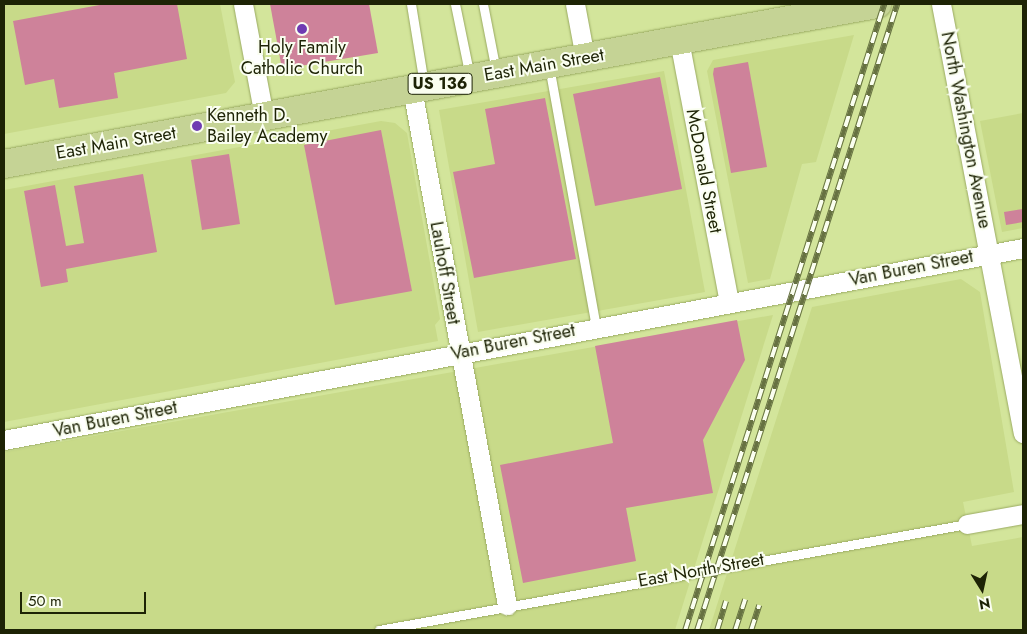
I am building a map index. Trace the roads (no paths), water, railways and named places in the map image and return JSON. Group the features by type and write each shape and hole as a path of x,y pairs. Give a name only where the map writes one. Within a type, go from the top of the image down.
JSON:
{"main road":[{"name":"East Main Street","path":"4,164 679,40 803,10 877,4"}],"street":[{"path":"243,4 264,116"},
{"path":"575,4 585,58"},
{"name":"North Washington Avenue","path":"941,4 991,253 1023,433"},
{"name":"McDonald Street","path":"679,40 729,302"},
{"name":"Lauhoff Street","path":"418,88 459,352 507,605"},
{"name":"Van Buren Street","path":"4,440 459,352 1023,248"},
{"name":"East North Street","path":"967,524 1023,514"}],"lane":[{"path":"411,4 418,88"},
{"path":"455,4 470,78"},
{"path":"483,4 496,74"},
{"path":"549,64 596,327"},
{"name":"East North Street","path":"379,630 507,605 967,524"}],"railway":[{"path":"685,630 884,4"},
{"path":"697,630 897,4"},
{"path":"735,630 745,600"},
{"path":"717,630 726,601"},
{"path":"751,630 759,605"}],"place":[{"name":"Holy Family Catholic Church","path":"302,29"},
{"name":"Kenneth D. Bailey Academy","path":"197,126"}]}
